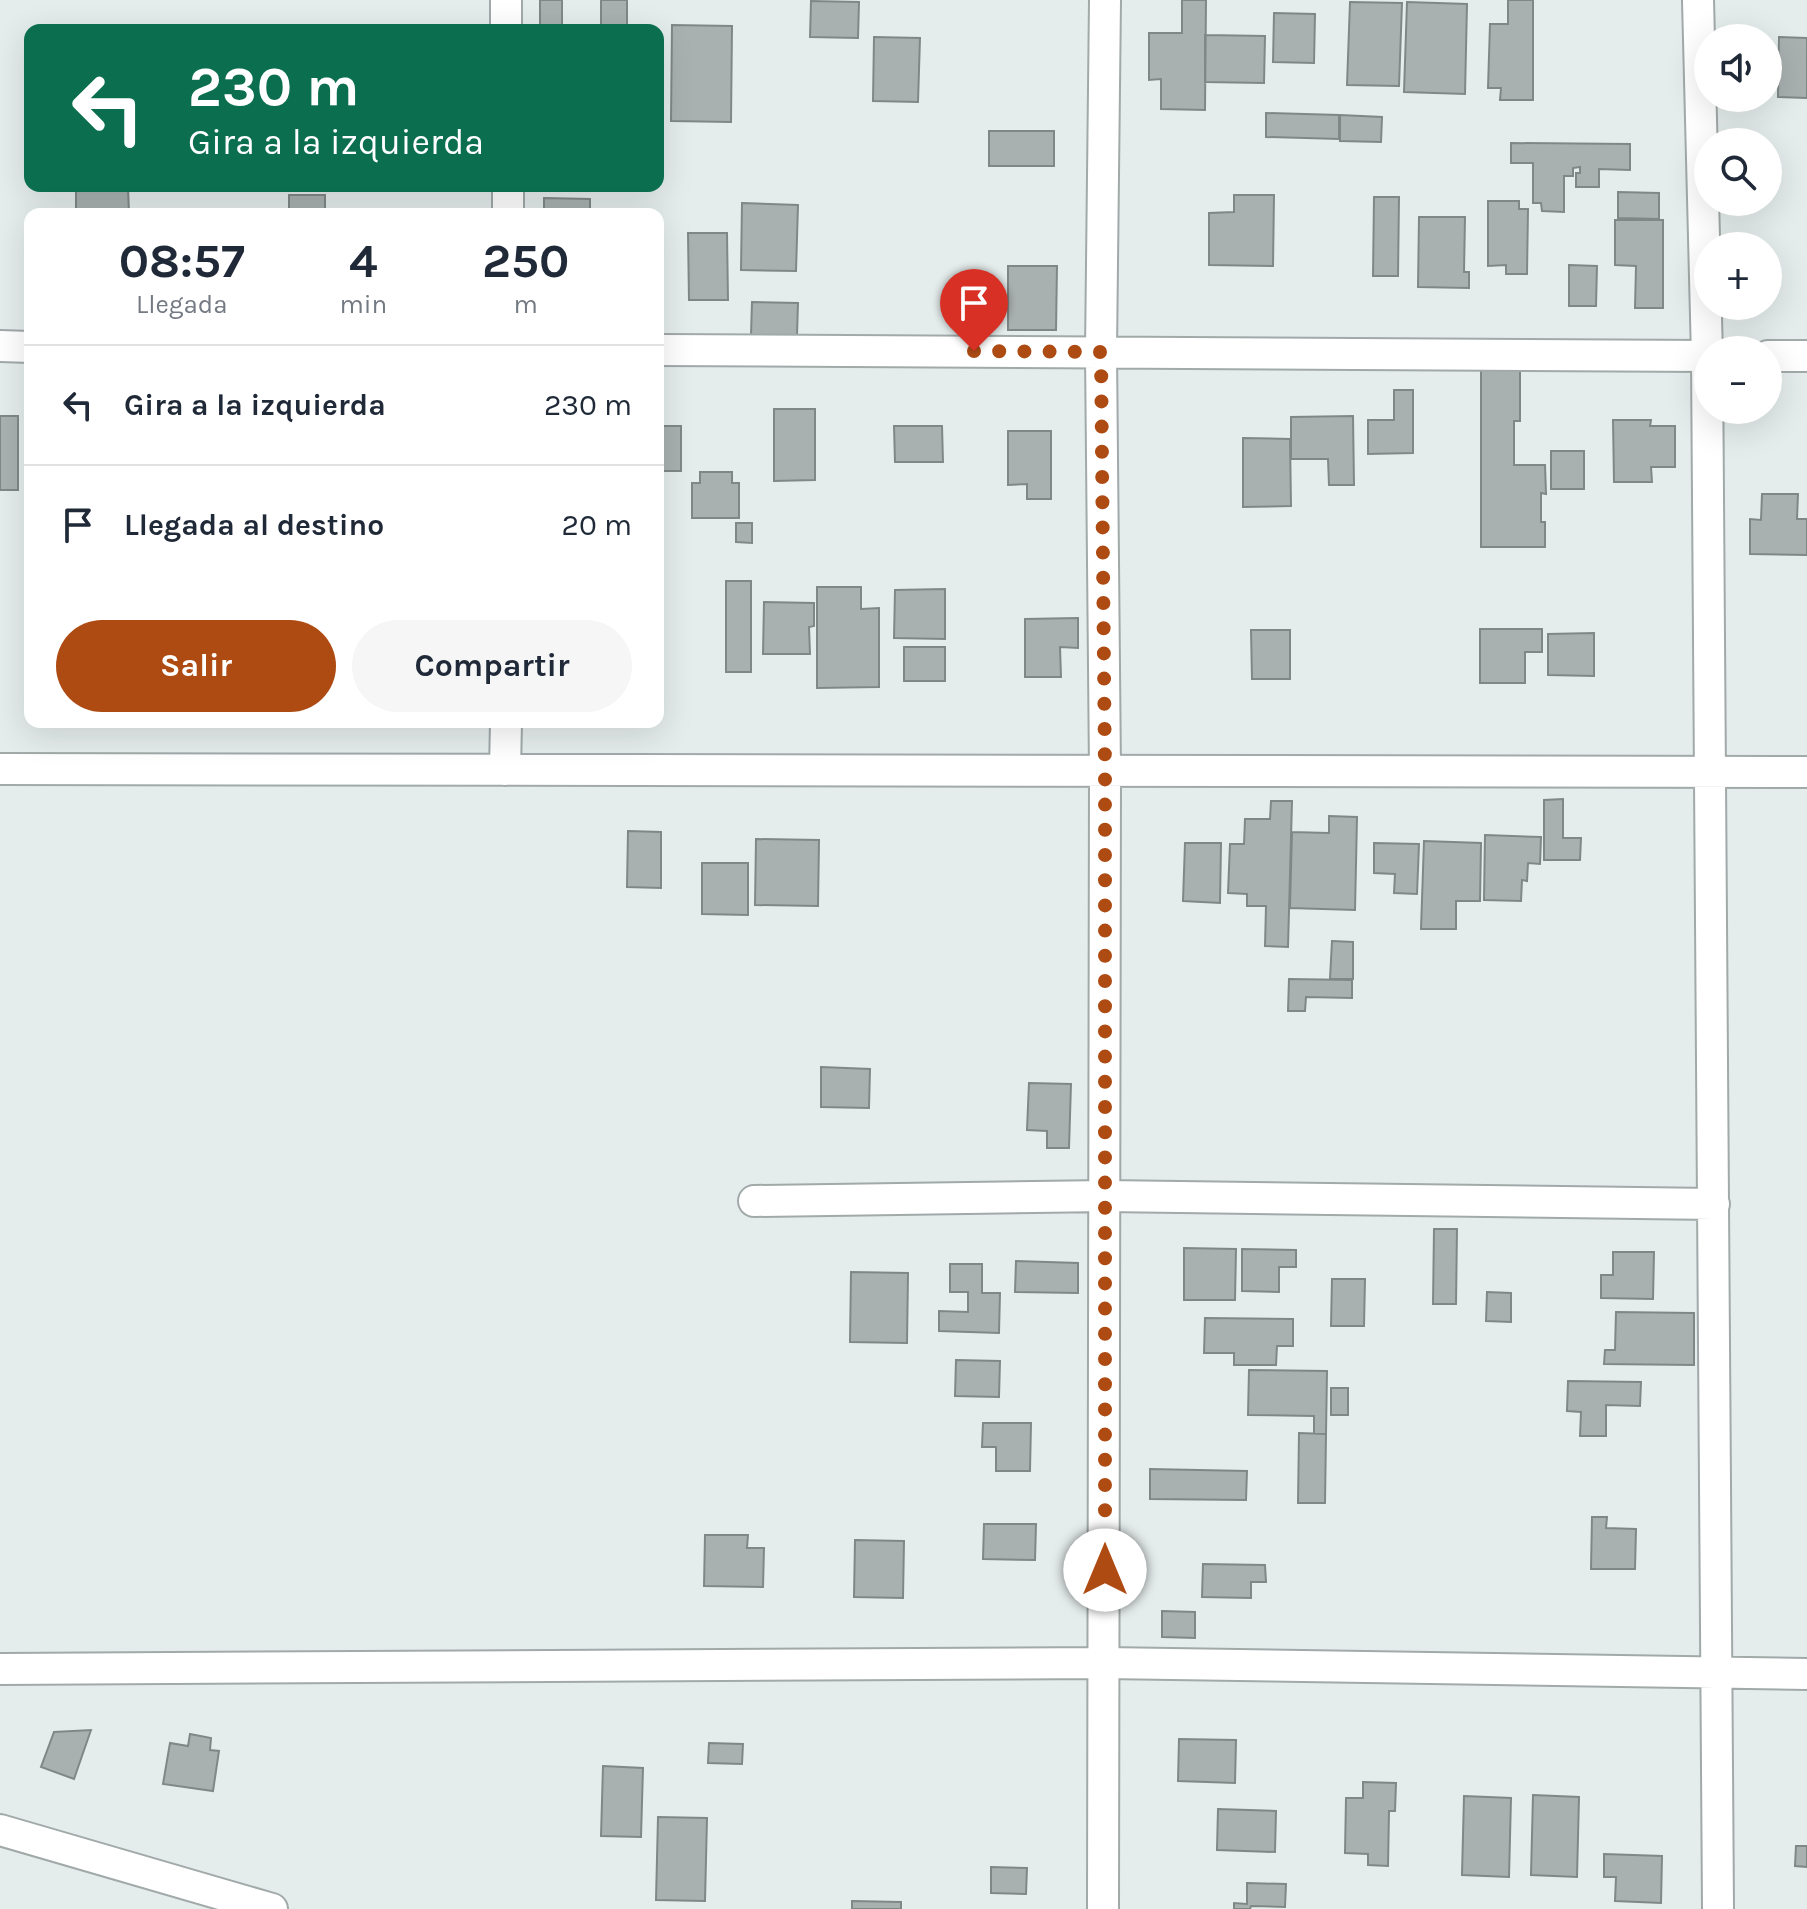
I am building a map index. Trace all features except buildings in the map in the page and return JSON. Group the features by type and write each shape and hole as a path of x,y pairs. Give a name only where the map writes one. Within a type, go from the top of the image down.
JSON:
{"street":[{"path":"506,0 506,24"},
{"path":"1103,1909 1105,771 1101,352 1105,0"},
{"path":"1698,0 1707,336"},
{"path":"0,346 24,347"},
{"path":"664,350 1694,356"},
{"path":"1782,356 1807,356"},
{"path":"1708,424 1718,1909"},
{"path":"505,770 506,728"},
{"path":"0,769 1807,772"},
{"path":"754,1201 1105,1196 1714,1204"},
{"path":"0,1669 1105,1663 1807,1674"},
{"path":"0,1830 272,1909"}],"route":[{"path":"974,351 1101,352 1105,771 1105,1570"}]}
